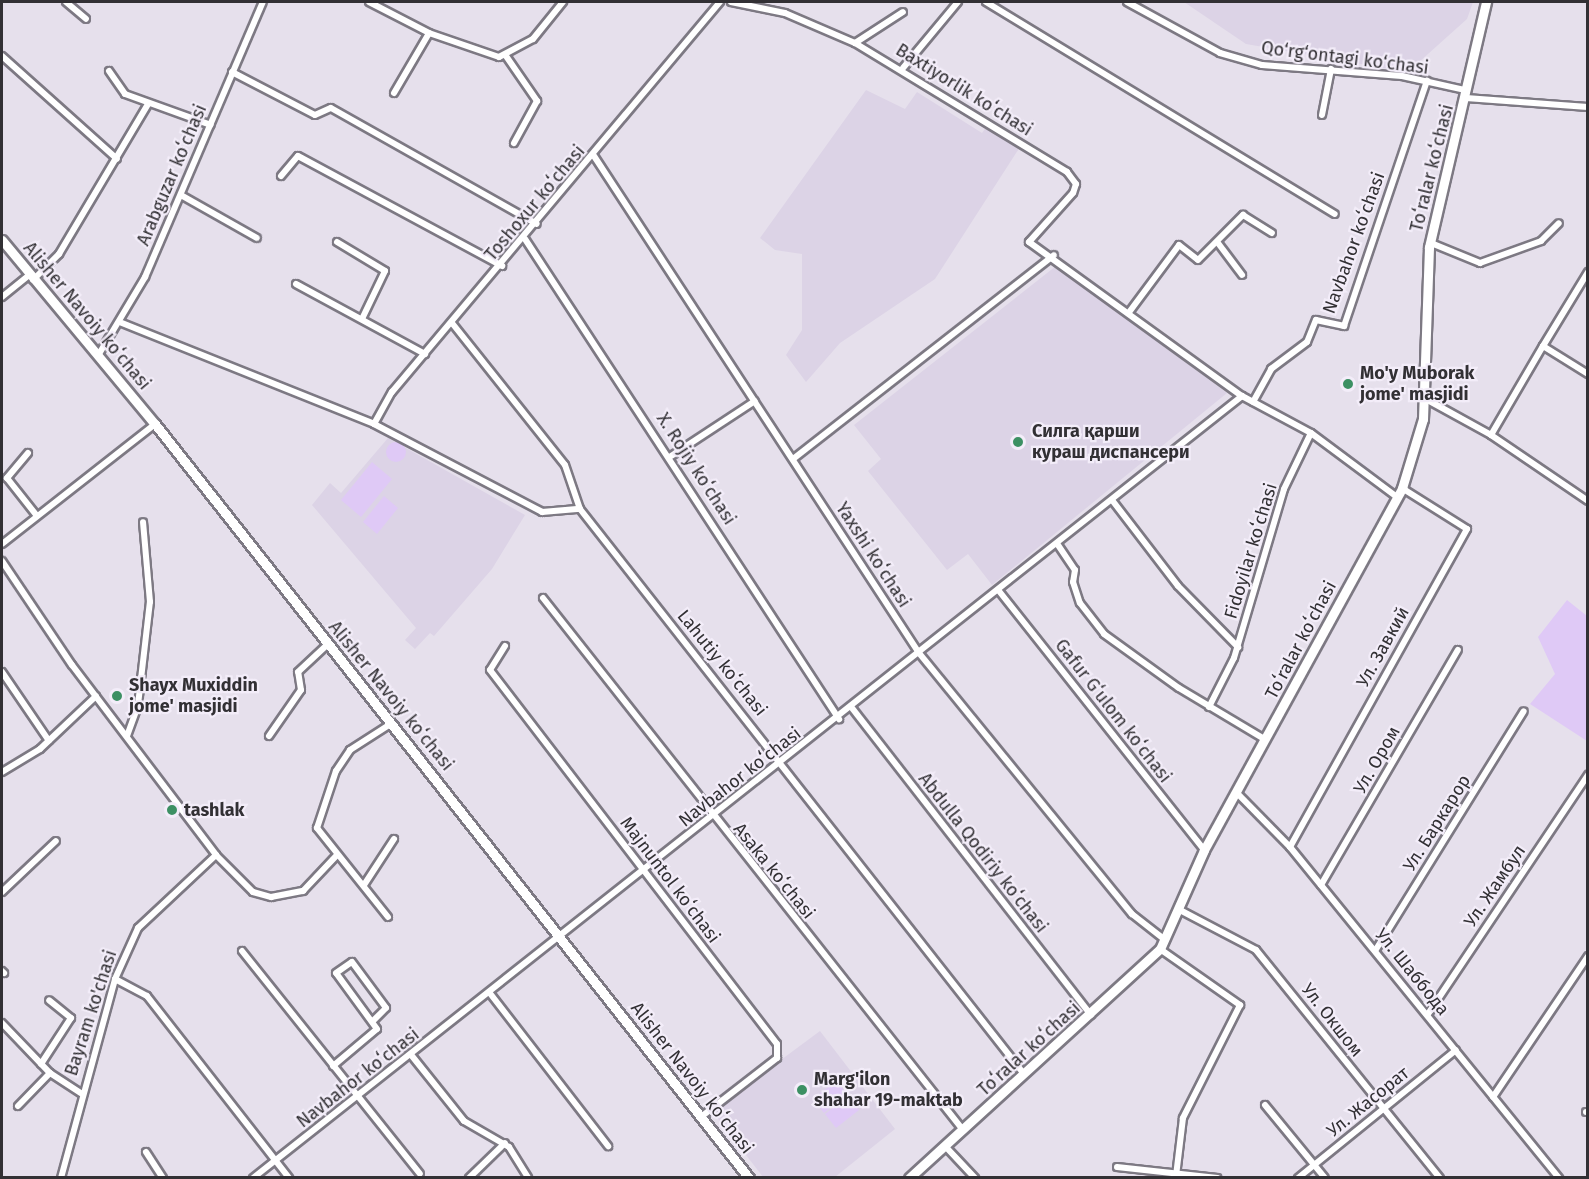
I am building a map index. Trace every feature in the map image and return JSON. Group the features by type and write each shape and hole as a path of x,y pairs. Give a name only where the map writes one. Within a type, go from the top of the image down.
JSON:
{"main road":[{"name":"Toʻralar koʻchasi","path":"909,1178 1091,1016 1160,949 1204,850 1267,740 1402,488 1418,444 1424,398 1424,303 1431,243 1486,2"},
{"name":"Alisher Navoiy koʻchasi","path":"2,240 155,424 749,1178"}],"street":[{"path":"66,2 86,19"},
{"name":"Arabguzar koʻchasi","path":"99,354 122,323 181,195 263,2"},
{"path":"369,2 429,33 478,53 506,56 533,39 560,2"},
{"name":"Toshoxur koʻchasi","path":"374,424 392,392 502,266 720,2"},
{"name":"Baxtiyorlik koʻchasi","path":"731,2 785,14 855,44 903,68 1072,177 1074,193 1029,242 1054,255 1242,396"},
{"path":"903,68 957,2"},
{"path":"986,2 1335,214"},
{"name":"Qo‘rg‘ontagi ko‘chasi","path":"1127,2 1221,53 1262,65 1331,69 1427,81 1465,94 1587,107"},
{"path":"855,44 903,12"},
{"path":"394,93 429,33"},
{"path":"2,56 117,159"},
{"path":"506,56 537,101 514,143"},
{"path":"1322,115 1331,69"},
{"path":"109,71 125,94 211,125"},
{"path":"232,72 315,115 331,108 537,224"},
{"name":"Navbahor koʻchasi","path":"1253,402 1271,369 1307,342 1316,320 1344,326 1427,81"},
{"path":"2,297 60,254 148,104"},
{"path":"282,176 298,156 502,266"},
{"name":"Yaxshi koʻchasi","path":"594,156 919,653 1132,914 1165,940"},
{"path":"181,195 257,238"},
{"path":"1130,311 1179,245 1198,260 1218,243 1243,215 1272,233"},
{"path":"1431,243 1480,263 1541,241 1559,223"},
{"name":"X. Rojiy koʻchasi","path":"525,238 671,456 839,719"},
{"path":"337,242 386,274 362,319"},
{"path":"1218,243 1242,275"},
{"path":"793,459 1054,255"},
{"path":"1491,435 1587,272"},
{"path":"296,284 425,354"},
{"path":"122,323 374,424 542,512 580,509"},
{"name":"Lahutiy koʻchasi","path":"452,323 565,465 580,509 1025,1074"},
{"path":"1543,345 1587,374"},
{"path":"1242,396 1311,433 1397,497"},
{"name":"Navbahor koʻchasi","path":"253,1178 358,1099 489,992 839,719 1242,396"},
{"path":"1424,398 1491,435 1587,501"},
{"path":"671,456 755,401"},
{"path":"2,544 155,424"},
{"name":"Fidoyilar koʻchasi","path":"1209,707 1238,647 1284,489 1311,433"},
{"path":"27,453 7,478 38,516"},
{"name":"Ул. Завкий","path":"1290,847 1467,529 1402,488"},
{"name":"Fidoyilar koʻchasi","path":"1112,500 1178,586 1238,647"},
{"path":"128,736 138,705 150,602 143,522"},
{"path":"1058,545 1075,570 1073,582 1080,603 1104,634 1209,707 1267,740"},
{"path":"2,561 96,696 216,855 253,892 271,897 303,891 337,855"},
{"name":"Gafur Gʻulom koʻchasi","path":"999,591 1204,850"},
{"name":"Asaka koʻchasi","path":"543,598 711,817 963,1130"},
{"path":"269,736 301,690 298,672 327,644"},
{"name":"Majnuntol koʻchasi","path":"505,646 490,670 780,1052 701,1117"},
{"name":"Ул. Ором","path":"1321,885 1458,650"},
{"path":"2,672 49,741"},
{"path":"2,772 49,741 96,696"},
{"name":"Abdulla Qodiriy koʻchasi","path":"852,708 1091,1016"},
{"name":"Ул. Баркарор","path":"1375,951 1524,711"},
{"path":"388,917 317,828 336,771 350,750 392,723"},
{"name":"Ул. Жамбул","path":"1428,1014 1587,775"},
{"name":"Ул. Шаббода","path":"1236,792 1290,847 1559,1178"},
{"path":"364,885 394,839"},
{"path":"2,892 56,841"},
{"name":"Bayram ko'chasi","path":"61,1178 81,1093 115,979 138,928 216,855"},
{"name":"Ул. Окшом","path":"1178,909 1256,950 1440,1178"},
{"path":"1160,949 1240,1005 1183,1118 1176,1176"},
{"path":"242,951 420,1174"},
{"path":"1494,1097 1587,957"},
{"path":"333,1066 377,1029 336,973 352,962 386,1008 373,1021"},
{"path":"115,979 147,996 290,1178"},
{"path":"489,992 608,1146"},
{"path":"41,1064 71,1018 49,1000"},
{"path":"2,1023 50,1072 81,1093"},
{"name":"Ул. Жасорат","path":"1298,1178 1456,1050"},
{"path":"411,1056 464,1121 505,1143 528,1178"},
{"path":"18,1106 50,1072"},
{"path":"1265,1105 1325,1178"},
{"path":"469,1178 505,1143"},
{"path":"945,1146 975,1178"},
{"path":"146,1152 163,1178"},
{"path":"1117,1167 1176,1176 1217,1178"}],"shaded area":[{"path":"1184,2 1473,2 1467,19 1409,71 1403,63 1396,70 1246,44"},
{"path":"866,90 905,109 917,92 982,133 987,126 1020,147 935,279 840,343 806,382 786,355 802,330 802,254 775,250 760,238"},
{"name":"Силга қарши кураш диспансери","path":"1056,266 1227,393 992,585 968,554 947,570 868,471 881,459 854,425"},
{"path":"388,438 525,515 492,569 434,636 430,633 415,649 405,640 416,628 312,505 330,483 341,493"},
{"path":"392,442 400,442 406,448 406,456 400,462 392,462 386,456 386,448"},
{"path":"372,462 392,479 361,517 341,500"},
{"path":"384,496 398,508 377,534 363,522"},
{"path":"1567,600 1587,616 1587,741 1530,704 1555,674 1538,637"},
{"name":"Marg'ilon shahar 19-maktab","path":"820,1031 895,1129 835,1177 763,1177 712,1111"},
{"path":"836,1081 847,1094 824,1113 813,1099"},
{"path":"848,1096 859,1110 836,1128 825,1114"}],"place":[{"name":"Mo'y Muborak jome' masjidi","path":"1348,384"},
{"name":"Силга қарши кураш диспансери","path":"1018,442"},
{"name":"Shayx Muxiddin jome' masjidi","path":"117,696"},
{"name":"tashlak","path":"172,810"},
{"name":"Marg'ilon shahar 19-maktab","path":"802,1090"}]}
